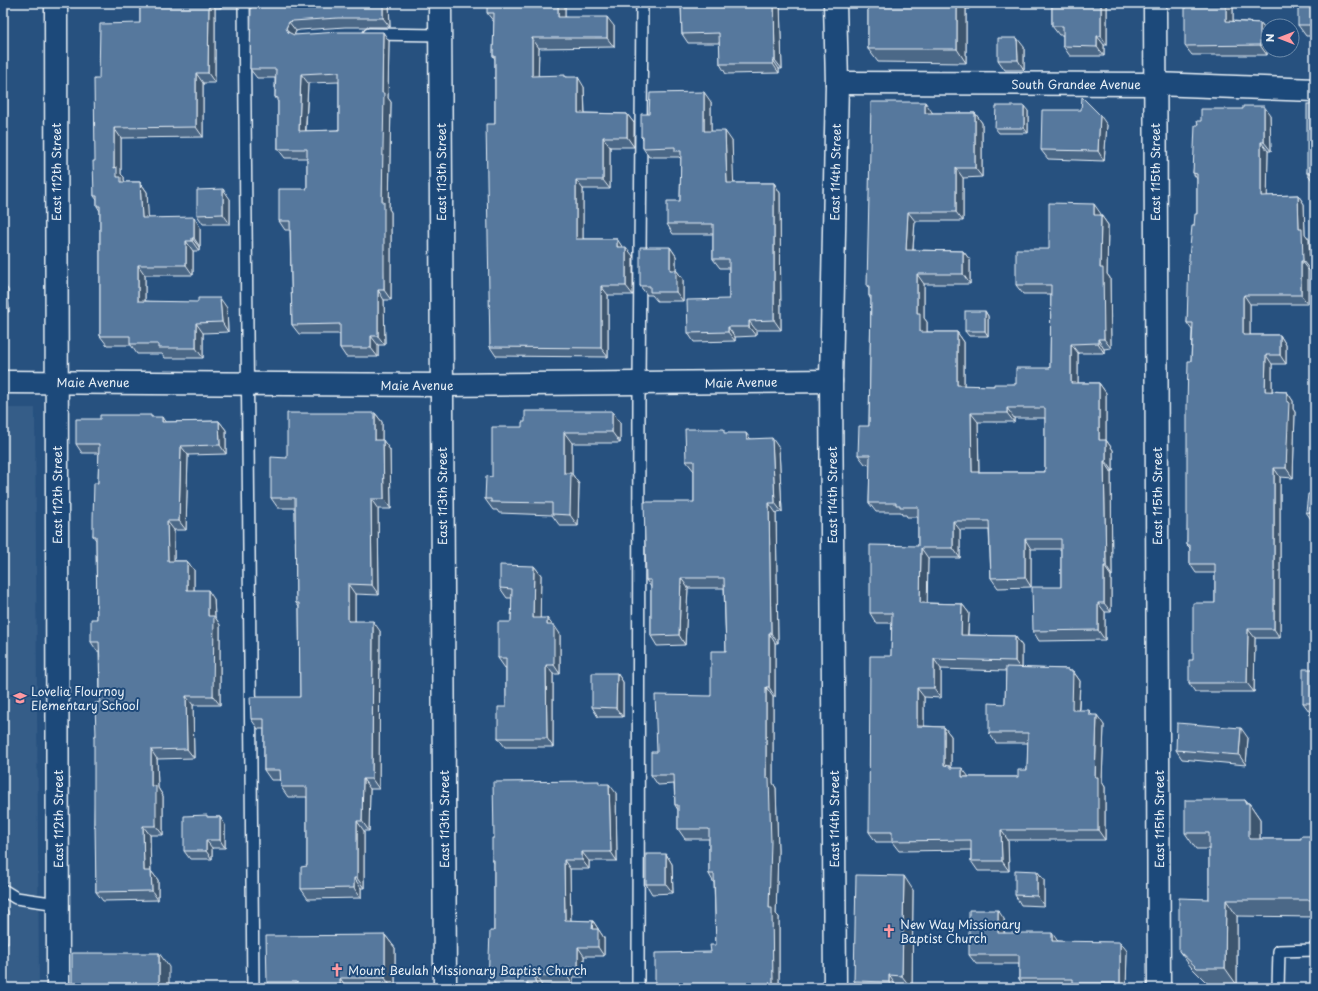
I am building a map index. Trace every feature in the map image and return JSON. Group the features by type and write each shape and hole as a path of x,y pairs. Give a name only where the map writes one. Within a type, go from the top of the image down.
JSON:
{"street":[{"name":"East 112th Street","path":"56,3 58,988"},
{"name":"East 113th Street","path":"440,3 445,988"},
{"name":"East 114th Street","path":"835,3 837,83 831,381 835,988"},
{"name":"East 115th Street","path":"1155,3 1159,988"},
{"name":"South Grandee Avenue","path":"837,83 1155,84 1315,90"},
{"name":"Maie Avenue","path":"3,382 441,385 831,381"}],"lane":[{"path":"244,3 246,384 253,988"},
{"path":"638,988 639,383 642,3"},
{"path":"359,34 440,35"},
{"path":"3,890 16,898 58,904"},
{"path":"1278,988 1279,951 1315,950"}],"shaded area":[{"name":"Lovelia Flournoy Elementary School","path":"3,408 35,408 39,988 3,988"}],"building":[{"path":"140,3 209,3 208,73 196,73 196,127 114,128 114,168 117,167 117,177 121,177 121,182 140,182 142,218 194,217 194,238 192,238 192,241 186,241 186,265 138,265 138,301 198,302 198,298 220,298 222,322 196,323 196,348 158,348 158,344 130,344 130,336 100,336 100,206 97,206 97,196 94,196 93,161 95,161 94,79 99,79 100,24 140,23"},
{"path":"251,3 383,3 383,18 338,18 293,21 289,22 286,28 288,32 294,35 339,32 383,32 382,93 384,93 382,202 384,202 384,290 378,290 378,336 371,336 371,348 340,348 340,324 292,325 290,221 279,221 279,189 307,189 307,149 278,149 278,98 275,97 276,69 250,69","holes":["339,72 339,130 299,131 301,74"]},
{"path":"487,3 558,3 558,17 607,17 607,38 532,38 532,76 565,75 565,77 578,77 578,113 627,114 627,137 603,137 603,180 576,180 576,239 617,239 617,247 626,247 626,286 601,286 601,348 490,347 486,124 495,124 495,56 493,56 494,13 487,13"},
{"path":"681,3 774,3 775,60 773,60 773,64 720,64 719,33 682,34"},
{"path":"868,3 957,3 957,49 868,49"},
{"path":"1052,3 1101,3 1101,36 1097,36 1097,47 1063,46 1063,26 1052,26"},
{"path":"1185,3 1226,3 1226,21 1260,23 1260,45 1185,46"},
{"path":"1298,5 1315,5 1315,25 1300,25 1300,18 1298,18"},
{"path":"998,38 1017,38 1018,60 998,60"},
{"path":"704,92 704,131 725,131 727,183 774,183 774,320 749,321 749,327 728,327 728,332 688,333 687,300 729,299 729,259 713,259 713,224 667,224 667,201 680,201 681,151 675,151 675,147 643,148 643,137 641,137 641,114 649,114 650,93"},
{"path":"1082,97 1100,115 1098,151 1041,150 1042,110 1081,110"},
{"path":"871,102 925,102 925,113 975,113 975,168 956,168 956,212 908,212 906,250 963,251 963,274 917,274 917,313 920,313 920,332 957,332 957,385 994,386 994,384 1016,384 1016,368 1050,368 1051,285 1016,285 1016,249 1049,249 1049,203 1094,204 1094,215 1101,215 1100,268 1103,268 1104,339 1098,339 1098,343 1071,344 1071,383 1099,383 1099,440 1106,440 1106,461 1104,461 1106,566 1104,566 1104,603 1098,603 1098,630 1033,631 1032,587 1061,587 1061,539 1025,539 1025,577 991,578 989,521 953,521 953,548 921,548 920,603 962,604 961,635 1015,636 1015,661 934,659 934,688 917,688 917,726 944,727 944,765 950,766 950,768 962,768 962,777 1018,777 1018,770 1027,770 1028,733 989,733 989,703 1005,704 1006,667 1068,669 1068,671 1073,671 1072,710 1089,710 1089,715 1097,715 1095,777 1098,777 1098,830 1001,830 1002,861 971,861 971,840 892,841 892,832 869,832 870,656 891,656 892,613 870,613 870,545 918,546 918,507 900,507 900,505 896,505 896,503 869,503 870,455 858,455 859,426 869,426 871,296 869,296 869,286 867,286","holes":["1007,408 1045,408 1045,472 972,472 971,413 1007,413"]},
{"path":"1307,104 1315,104 1315,173 1307,173"},
{"path":"996,106 1024,106 1024,128 995,128"},
{"path":"1243,106 1264,106 1264,142 1261,142 1261,196 1298,195 1299,229 1302,229 1303,261 1301,261 1301,295 1244,295 1243,297 1243,335 1280,335 1280,355 1266,355 1265,391 1287,392 1287,402 1289,402 1286,468 1274,468 1274,629 1248,629 1247,683 1189,683 1189,660 1193,660 1193,603 1215,603 1215,564 1190,564 1190,545 1187,545 1188,361 1191,361 1193,323 1187,323 1189,258 1192,226 1194,226 1195,214 1197,214 1197,174 1193,173 1195,125 1198,125 1197,121 1201,121 1201,109 1243,109"},
{"path":"223,189 223,214 197,215 197,190"},
{"path":"640,247 670,247 670,270 676,270 676,292 650,292 650,286 640,286"},
{"path":"965,311 985,311 985,331 965,331"},
{"path":"525,411 612,411 612,432 564,432 564,473 571,473 570,515 552,514 552,503 491,502 491,499 485,499 486,476 492,477 492,427 522,427 522,422 525,422"},
{"path":"287,413 375,413 375,440 383,440 384,499 371,499 372,585 348,584 348,621 373,621 372,779 363,779 362,821 357,821 357,878 354,878 354,888 301,889 301,867 307,866 307,787 281,787 280,770 264,770 264,719 251,719 250,697 300,697 299,603 296,603 295,498 271,498 271,457 287,458"},
{"path":"100,415 151,415 151,417 162,417 162,422 219,421 220,445 181,446 179,521 167,521 168,561 187,561 187,590 208,590 208,616 214,616 213,696 186,696 187,749 151,750 151,786 156,786 156,826 143,826 144,871 151,871 152,891 96,892 94,736 96,736 95,703 100,702 100,664 99,642 91,642 91,619 97,619 96,536 93,536 93,519 94,483 98,483 99,444 76,444 76,419 100,419"},
{"path":"685,429 724,429 724,433 746,433 747,439 772,438 775,503 769,503 771,633 769,633 769,687 766,687 766,778 769,778 771,842 769,908 772,908 773,984 655,985 655,953 711,952 710,945 716,945 714,874 709,874 709,829 678,829 678,805 675,805 674,775 651,775 651,752 657,752 655,695 711,696 711,651 726,651 724,578 681,578 679,635 651,636 651,580 646,580 644,502 694,502 694,461 686,461"},
{"path":"1308,494 1315,494 1315,513 1306,512"},
{"path":"500,565 534,566 533,618 547,618 547,625 554,625 554,665 546,665 547,738 498,738 498,707 506,707 506,658 498,658 498,622 511,622 512,589 500,588"},
{"path":"1303,669 1315,669 1315,703 1303,703"},
{"path":"592,673 617,673 616,708 592,707"},
{"path":"1177,723 1241,728 1239,755 1176,750"},
{"path":"599,781 599,784 609,784 611,852 582,852 582,860 564,860 565,920 593,921 592,929 598,929 598,947 578,947 578,968 567,968 567,976 535,975 535,982 527,982 527,988 495,988 495,983 488,983 490,931 494,931 494,860 492,860 492,838 494,838 493,782"},
{"path":"1185,800 1245,800 1245,803 1249,803 1249,839 1301,839 1301,836 1315,836 1315,900 1226,900 1225,968 1197,968 1179,951 1179,898 1209,899 1209,833 1185,833"},
{"path":"207,815 207,817 220,817 220,840 206,840 206,851 184,851 184,816"},
{"path":"646,854 666,854 666,884 646,884"},
{"path":"1015,870 1037,871 1037,896 1015,895"},
{"name":"New Way Missionary Baptist Church","path":"856,875 904,876 902,976 889,975 889,982 854,981"},
{"path":"969,910 998,910 998,933 1052,933 1052,941 1120,942 1120,983 1073,983 1073,979 1019,979 1019,955 969,955"},
{"name":"Mount Beulah Missionary Baptist Church","path":"385,935 385,978 340,978 340,987 296,988 296,982 267,982 266,936"},
{"path":"72,953 159,953 159,988 72,988"}],"place":[{"name":"Lovelia Flournoy Elementary School","path":"20,698"},
{"name":"New Way Missionary Baptist Church","path":"889,931"},
{"name":"Mount Beulah Missionary Baptist Church","path":"337,970"}]}
